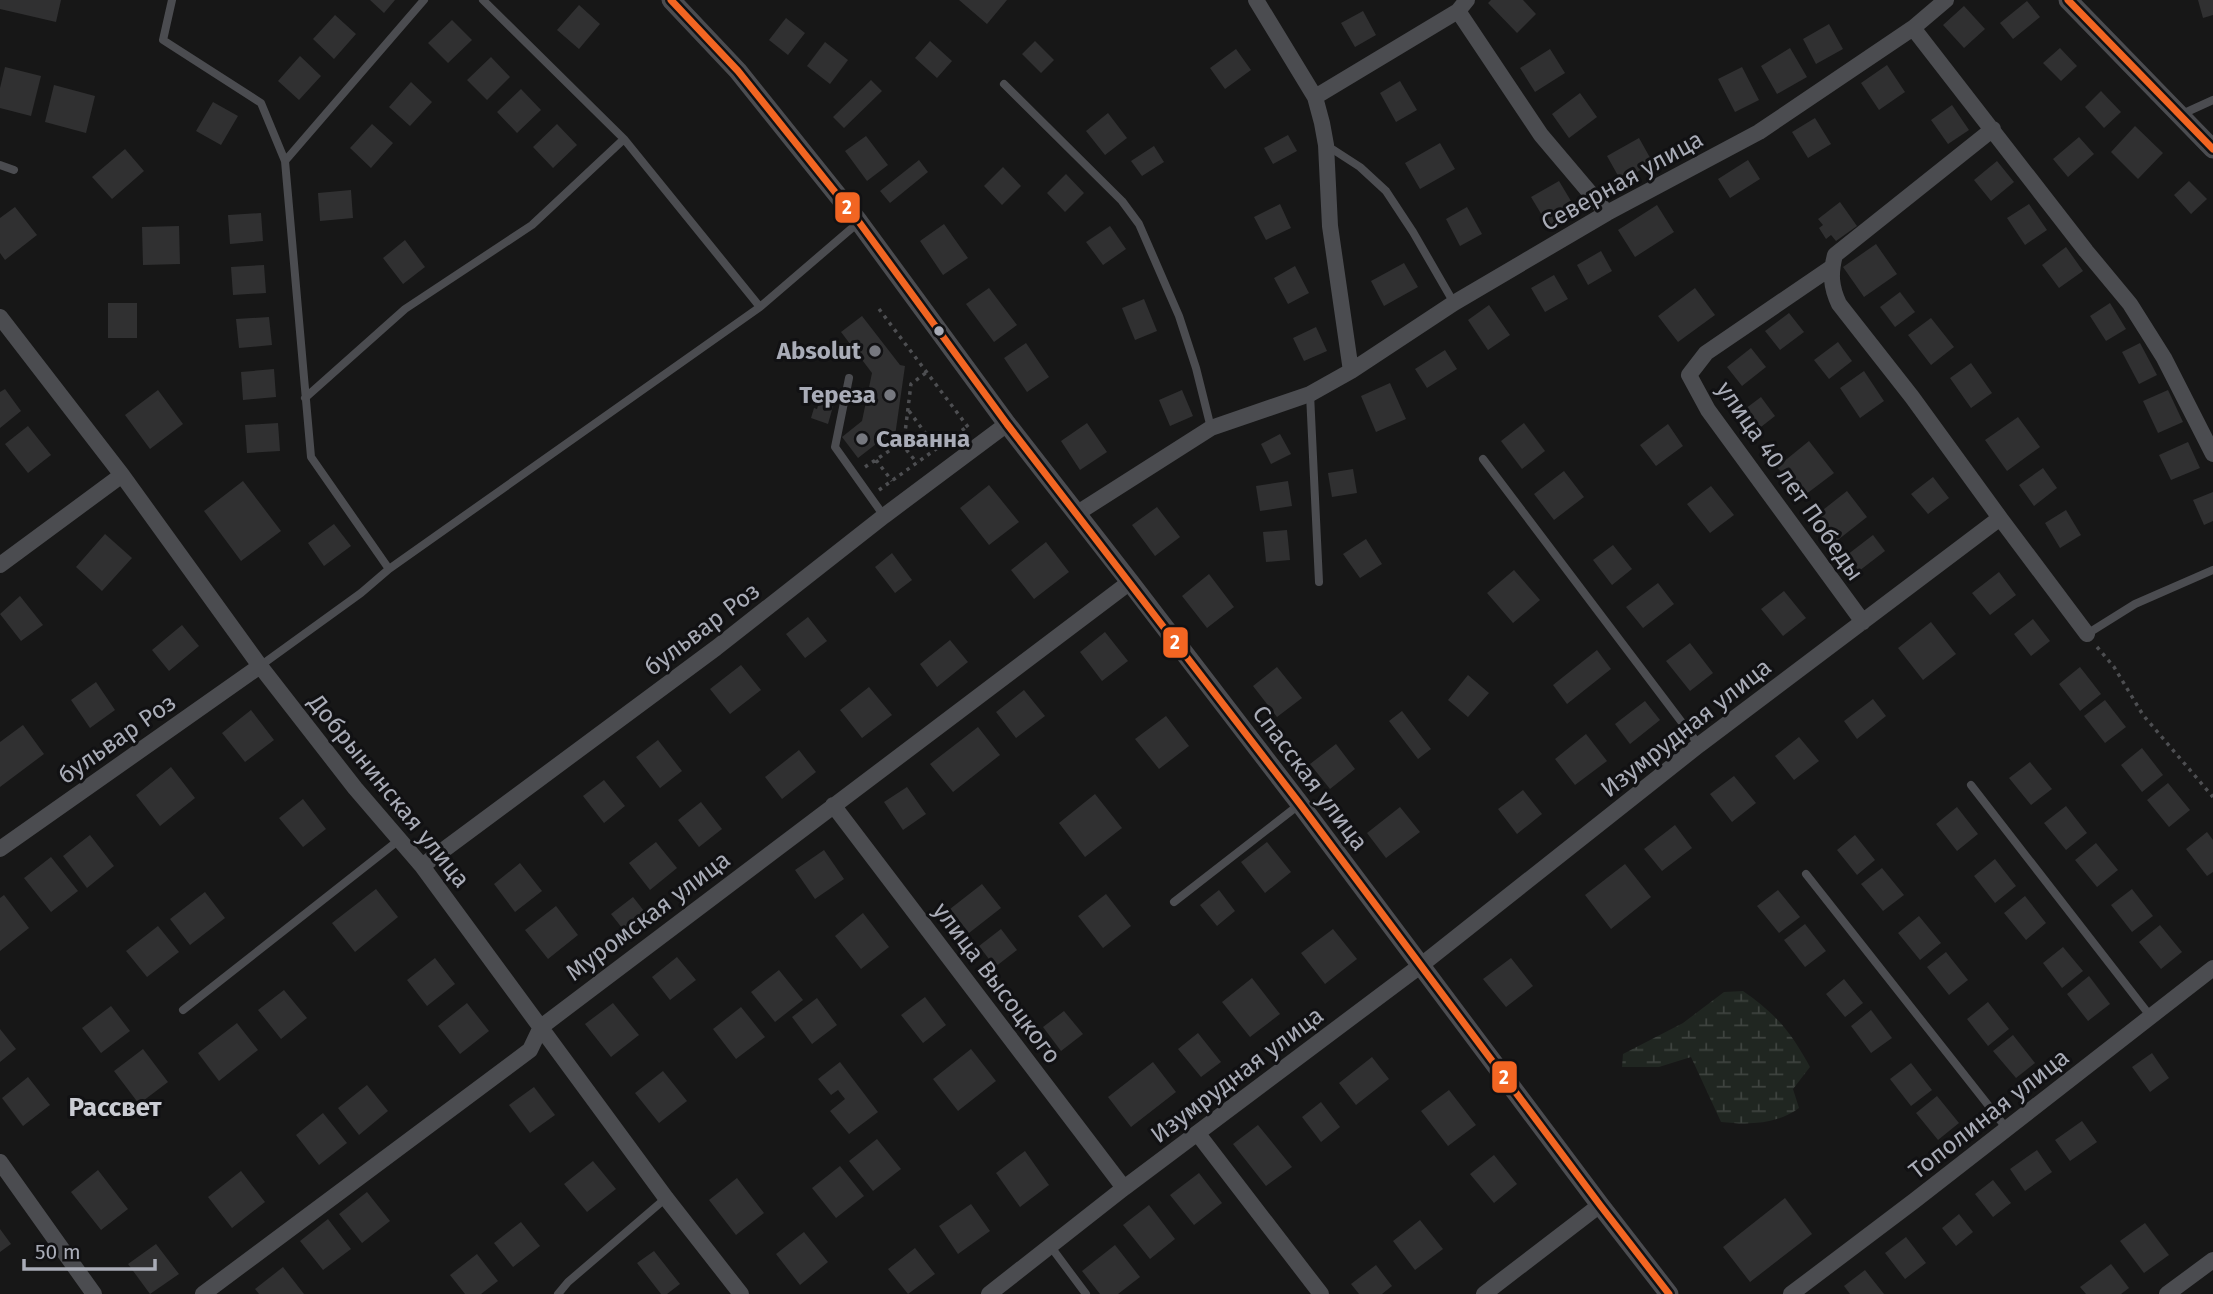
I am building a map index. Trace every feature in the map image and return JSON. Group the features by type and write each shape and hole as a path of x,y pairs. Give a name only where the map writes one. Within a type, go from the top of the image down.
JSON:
{"street":[{"name":"Спасская улица","path":"671,0 738,71 859,222 1007,424 1300,804 1669,1294"},
{"path":"1256,0 1315,97 1326,145 1330,226 1351,371"},
{"name":"Северная улица","path":"1076,514 1211,428 1310,394 1351,371 1454,303 1606,213 1759,132 1913,28 1946,0"},
{"path":"2068,0 2213,149"},
{"path":"1315,97 1389,54 1462,5 1541,135 1606,213"},
{"path":"1913,28 2130,304 2164,358 2213,454"},
{"path":"1993,129 1835,255 1832,267 1833,292 1839,304 1912,397 2087,634"},
{"name":"улица 40 лет Победы","path":"1832,267 1706,353 1689,375 1708,410 1863,622"},
{"name":"Добрынинская улица","path":"0,317 122,475 260,666 355,788 422,866 666,1198 741,1294"},
{"name":"бульвар Роз","path":"422,866 716,648 884,516 1007,424"},
{"path":"0,565 122,475"},
{"name":"Изумрудная улица","path":"989,1294 1124,1188 1420,966 1699,746 2000,518"},
{"name":"Муромская улица","path":"203,1294 530,1050 541,1027 1130,582"},
{"name":"бульвар Роз","path":"0,849 260,666"},
{"name":"улица Высоцкого","path":"833,805 1124,1188"},
{"name":"Тополиная улица","path":"1791,1294 2213,968"},
{"path":"1198,1134 1321,1294"},
{"path":"0,1162 94,1294"},
{"path":"1484,1294 1600,1205"},
{"path":"2167,1294 2213,1260"}],"lane":[{"path":"172,0 163,40 261,103 285,161 311,457 389,569"},
{"path":"285,161 425,0"},
{"path":"483,0 624,139 760,307"},
{"path":"1004,85 1122,201 1139,224 1179,316 1211,428"},
{"path":"2179,115 2213,100"},
{"path":"305,398 405,309 532,225 624,139"},
{"path":"1326,145 1360,167 1386,191 1454,303"},
{"path":"0,165 14,170"},
{"path":"260,666 361,593 389,569 760,307 859,222"},
{"path":"849,378 835,447 884,516"},
{"path":"1310,394 1319,582"},
{"path":"1483,459 1699,746"},
{"path":"2087,634 2135,604 2213,570"},
{"path":"1971,785 2151,1017"},
{"path":"1174,902 1300,804"},
{"path":"183,1010 399,840"},
{"path":"1806,874 2007,1129"},
{"path":"558,1294 568,1282 666,1198"},
{"path":"1051,1247 1086,1294"}],"path":[{"path":"879,309 981,444"},
{"path":"854,474 904,441 911,384 927,372"},
{"path":"908,410 937,449"},
{"path":"870,497 968,426"},
{"path":"901,443 917,463"},
{"path":"876,460 892,481"},
{"path":"2087,634 2114,667 2143,715 2213,797"}],"green space":[{"path":"1743,991 1782,1024 1810,1067 1793,1089 1799,1108 1790,1114 1771,1121 1721,1122 1691,1057 1659,1067 1622,1067 1623,1054 1683,1023 1724,992"}],"building":[{"path":"0,0 61,0 56,22 0,9"},
{"path":"370,0 395,0 384,13"},
{"path":"959,0 1007,0 987,24"},
{"path":"1491,0 1523,0 1536,14 1517,33 1488,3"},
{"path":"2198,0 2213,0 2213,15 2203,18"},
{"path":"2027,1 2040,17 2013,39 2000,23"},
{"path":"579,5 600,24 579,49 557,30"},
{"path":"1964,6 1985,29 1964,48 1943,25"},
{"path":"1363,11 1376,35 1355,47 1341,23"},
{"path":"335,15 356,34 334,59 313,39"},
{"path":"786,18 805,33 788,55 769,40"},
{"path":"452,20 472,40 448,63 428,43"},
{"path":"1829,24 1843,49 1816,64 1803,39"},
{"path":"930,41 952,61 937,78 915,58"},
{"path":"1035,41 1054,60 1041,73 1022,54"},
{"path":"825,42 848,60 830,84 807,66"},
{"path":"1790,48 1807,77 1777,94 1761,66"},
{"path":"2060,48 2077,66 2061,81 2043,63"},
{"path":"1236,49 1251,70 1225,89 1210,68"},
{"path":"1550,49 1565,73 1535,92 1520,68"},
{"path":"300,56 321,76 299,100 278,81"},
{"path":"491,57 510,77 487,100 467,80"},
{"path":"1887,65 1905,92 1879,110 1861,83"},
{"path":"5,67 41,76 31,116 0,108 0,88"},
{"path":"1742,67 1759,100 1735,112 1718,79"},
{"path":"871,80 882,91 844,128 833,117"},
{"path":"1400,81 1417,110 1396,122 1380,93"},
{"path":"411,82 432,102 410,126 389,107"},
{"path":"54,85 95,96 86,133 45,122"},
{"path":"521,89 541,110 517,133 497,112"},
{"path":"2101,91 2121,112 2104,128 2085,107"},
{"path":"1580,93 1597,117 1569,138 1552,114"},
{"path":"213,102 238,116 221,145 196,131"},
{"path":"1952,105 1969,130 1948,144 1931,120"},
{"path":"1108,113 1127,138 1105,155 1086,131"},
{"path":"1815,118 1831,144 1808,158 1792,132"},
{"path":"372,124 393,143 371,168 350,148"},
{"path":"557,124 577,145 553,168 533,147"},
{"path":"2135,126 2163,153 2138,179 2111,152"},
{"path":"1288,135 1297,151 1273,164 1264,148"},
{"path":"866,136 888,165 867,181 845,151"},
{"path":"2079,137 2094,154 2068,177 2053,159"},
{"path":"1639,138 1653,163 1621,181 1607,156"},
{"path":"1440,143 1455,169 1420,189 1405,163"},
{"path":"1154,146 1164,162 1142,176 1131,161"},
{"path":"125,149 144,171 112,199 92,177"},
{"path":"919,160 928,172 890,203 880,191"},
{"path":"1748,160 1760,179 1730,198 1718,179"},
{"path":"1997,161 2014,182 1991,201 1974,180"},
{"path":"1003,167 1021,186 1002,205 984,186"},
{"path":"1066,174 1084,193 1065,212 1047,193"},
{"path":"1559,181 1577,211 1549,227 1531,197"},
{"path":"2189,181 2207,199 2191,214 2174,195"},
{"path":"351,190 353,218 320,221 318,193"},
{"path":"1840,202 1857,226 1836,241 1831,235 1826,239 1819,228 1823,225 1818,219"},
{"path":"1280,204 1291,228 1266,240 1254,217"},
{"path":"2029,204 2047,230 2025,245 2007,218"},
{"path":"1657,205 1674,232 1635,257 1618,230"},
{"path":"15,207 37,235 5,260 0,253 0,218"},
{"path":"1467,207 1482,234 1460,246 1446,219"},
{"path":"261,213 263,241 230,244 228,215"},
{"path":"944,224 968,258 943,275 920,241"},
{"path":"179,226 180,264 143,265 142,227"},
{"path":"1110,226 1126,249 1103,265 1086,242"},
{"path":"405,240 425,267 403,284 383,258"},
{"path":"1876,244 1897,274 1864,297 1843,267"},
{"path":"2066,247 2083,271 2059,288 2042,265"},
{"path":"1601,251 1612,271 1588,285 1577,265"},
{"path":"1404,263 1418,287 1384,306 1371,281"},
{"path":"264,265 266,293 233,295 231,267"},
{"path":"1295,266 1309,293 1288,304 1274,278"},
{"path":"1554,275 1568,299 1545,312 1531,288"},
{"path":"989,288 1017,325 994,342 966,304"},
{"path":"1695,288 1715,315 1678,342 1658,316"},
{"path":"1900,292 1915,312 1895,327 1880,307"},
{"path":"1144,299 1157,331 1135,340 1122,308"},
{"path":"108,303 137,303 137,338 108,338"},
{"path":"2110,303 2126,329 2106,341 2090,316"},
{"path":"1489,305 1510,335 1488,350 1468,320"},
{"path":"1789,313 1804,332 1780,350 1765,331"},
{"path":"862,316 900,365 905,366 895,436 889,434 858,458 842,437 862,421 872,373 841,332"},
{"path":"269,317 272,345 239,348 236,319"},
{"path":"1931,318 1954,347 1931,365 1908,335"},
{"path":"1316,327 1327,351 1304,361 1293,338"},
{"path":"1838,342 1852,361 1829,379 1814,360"},
{"path":"1026,343 1049,377 1027,392 1004,358"},
{"path":"2140,343 2157,375 2139,384 2122,352"},
{"path":"1751,348 1766,367 1742,386 1727,367"},
{"path":"1445,350 1457,369 1427,388 1415,369"},
{"path":"1971,363 1992,393 1971,408 1950,378"},
{"path":"274,369 276,397 243,400 241,372"},
{"path":"1864,371 1884,401 1860,418 1840,388"},
{"path":"1390,383 1406,419 1376,432 1361,396"},
{"path":"5,389 21,411 0,428 0,392"},
{"path":"158,390 183,424 150,449 125,415"},
{"path":"1182,390 1193,416 1170,426 1159,400"},
{"path":"2168,390 2183,422 2158,433 2143,401"},
{"path":"1761,397 1775,416 1752,434 1737,415"},
{"path":"820,399 834,403 828,424 811,418"},
{"path":"2018,417 2040,447 2007,471 1985,440"},
{"path":"278,423 280,451 247,453 245,425"},
{"path":"1087,423 1107,452 1080,470 1061,441"},
{"path":"1524,423 1545,451 1522,469 1501,441"},
{"path":"1668,424 1683,446 1656,466 1640,445"},
{"path":"28,426 51,455 28,473 5,444"},
{"path":"1280,434 1291,454 1271,464 1261,444"},
{"path":"1809,441 1834,473 1801,498 1777,467"},
{"path":"2188,442 2200,468 2171,480 2159,455"},
{"path":"2043,468 2057,488 2034,506 2019,485"},
{"path":"1353,469 1357,493 1332,497 1328,473"},
{"path":"1564,471 1584,497 1554,520 1534,494"},
{"path":"1933,477 1949,498 1928,514 1911,494"},
{"path":"243,481 281,531 241,561 204,511"},
{"path":"1288,481 1292,506 1260,511 1256,486"},
{"path":"989,485 1019,522 989,545 960,508"},
{"path":"1711,486 1734,515 1710,533 1687,504"},
{"path":"1847,491 1867,517 1834,543 1814,517"},
{"path":"2213,492 2213,521 2204,525 2193,500"},
{"path":"1157,507 1180,537 1155,556 1132,525"},
{"path":"2066,510 2081,535 2060,548 2045,523"},
{"path":"334,524 351,546 324,566 308,543"},
{"path":"1287,530 1290,560 1266,562 1263,532"},
{"path":"105,534 132,558 102,591 76,567"},
{"path":"1873,535 1885,551 1859,571 1847,555"},
{"path":"1366,539 1382,564 1360,578 1343,554"},
{"path":"1046,542 1069,572 1034,599 1011,570"},
{"path":"1613,545 1632,569 1612,585 1593,560"},
{"path":"892,553 912,580 895,593 875,567"},
{"path":"1514,570 1540,600 1513,623 1487,593"},
{"path":"1999,572 2016,595 1990,615 1972,593"},
{"path":"1209,574 1234,607 1207,628 1182,596"},
{"path":"1658,583 1674,604 1643,628 1626,607"},
{"path":"1784,591 1806,618 1783,636 1761,609"},
{"path":"20,596 43,625 21,641 0,614"},
{"path":"808,617 827,641 805,658 786,634"},
{"path":"2033,619 2050,641 2031,656 2014,634"},
{"path":"1931,622 1956,654 1923,680 1898,648"},
{"path":"182,625 199,646 169,671 152,650"},
{"path":"1105,632 1128,661 1102,681 1080,652"},
{"path":"950,640 968,662 937,687 920,664"},
{"path":"1690,643 1713,673 1690,691 1666,661"},
{"path":"1597,650 1611,669 1567,704 1553,685"},
{"path":"741,665 761,690 730,714 710,689"},
{"path":"1277,667 1302,698 1277,717 1253,686"},
{"path":"2080,667 2101,694 2080,711 2059,684"},
{"path":"1468,675 1489,693 1468,717 1448,700"},
{"path":"96,682 115,710 90,728 71,700"},
{"path":"869,687 892,715 862,738 840,710"},
{"path":"1024,690 1045,716 1016,738 996,712"},
{"path":"1873,699 1886,716 1857,739 1844,721"},
{"path":"2105,700 2126,727 2105,743 2084,716"},
{"path":"1645,701 1660,720 1630,744 1615,724"},
{"path":"251,710 274,740 245,762 222,733"},
{"path":"1402,711 1431,749 1418,759 1389,721"},
{"path":"1166,716 1189,746 1159,769 1135,739"},
{"path":"23,725 44,754 0,787 0,742"},
{"path":"978,727 1000,755 953,792 930,764"},
{"path":"1586,734 1607,761 1575,785 1555,759"},
{"path":"1799,737 1819,761 1794,780 1775,756"},
{"path":"658,740 682,771 660,788 636,757"},
{"path":"1336,744 1355,769 1330,789 1310,764"},
{"path":"2142,748 2163,775 2142,792 2121,765"},
{"path":"799,750 816,772 782,799 765,777"},
{"path":"2030,762 2052,789 2031,805 2009,778"},
{"path":"171,767 195,798 160,826 136,795"},
{"path":"1734,776 1756,803 1732,822 1710,794"},
{"path":"604,780 625,806 604,823 583,796"},
{"path":"2168,783 2190,810 2169,827 2147,800"},
{"path":"907,787 926,814 903,830 884,802"},
{"path":"1523,790 1542,814 1517,834 1498,809"},
{"path":"1095,794 1122,828 1085,857 1059,823"},
{"path":"303,799 326,829 303,847 279,818"},
{"path":"701,802 722,829 699,847 678,820"},
{"path":"2066,806 2087,833 2066,850 2044,823"},
{"path":"1400,807 1420,832 1386,858 1367,833"},
{"path":"1957,807 1978,834 1957,851 1936,824"},
{"path":"1675,825 1692,848 1662,871 1644,849"},
{"path":"2207,832 2213,840 2213,872 2207,876 2186,849"},
{"path":"90,835 114,866 87,888 63,856"},
{"path":"1855,835 1875,860 1857,875 1837,850"},
{"path":"656,842 677,868 650,890 629,863"},
{"path":"1267,842 1291,872 1265,893 1241,862"},
{"path":"2096,843 2118,870 2097,887 2075,860"},
{"path":"824,850 844,879 815,899 795,870"},
{"path":"51,857 78,891 51,912 24,878"},
{"path":"1995,859 2016,886 1995,903 1974,876"},
{"path":"520,863 542,891 515,912 494,884"},
{"path":"1625,864 1651,897 1611,929 1585,895"},
{"path":"1882,868 1904,895 1883,911 1861,884"},
{"path":"982,884 1001,908 969,933 950,909"},
{"path":"376,889 398,917 355,952 332,923"},
{"path":"2132,889 2153,916 2132,932 2111,905"},
{"path":"1219,890 1235,911 1217,926 1200,905"},
{"path":"1778,890 1800,917 1779,933 1757,906"},
{"path":"205,892 225,918 190,945 170,919"},
{"path":"1106,894 1131,926 1103,948 1078,916"},
{"path":"4,895 29,928 0,951 0,898"},
{"path":"2025,896 2046,923 2026,940 2004,913"},
{"path":"633,897 648,916 626,933 611,914"},
{"path":"556,906 578,935 548,959 525,930"},
{"path":"863,913 889,947 861,969 835,936"},
{"path":"1919,916 1941,943 1920,960 1898,933"},
{"path":"1805,924 1826,951 1805,967 1784,940"},
{"path":"2160,925 2182,952 2161,969 2139,942"},
{"path":"158,926 179,952 147,977 126,951"},
{"path":"1001,929 1017,950 995,967 979,946"},
{"path":"1333,929 1357,959 1325,984 1301,953"},
{"path":"2063,947 2083,971 2062,988 2043,963"},
{"path":"1946,952 1968,980 1949,995 1927,967"},
{"path":"677,957 696,980 670,1000 652,977"},
{"path":"435,958 455,984 427,1006 407,980"},
{"path":"1511,958 1533,986 1506,1007 1483,979"},
{"path":"779,970 803,1000 775,1022 751,992"},
{"path":"2089,976 2110,1004 2088,1021 2067,994"},
{"path":"1252,978 1280,1014 1250,1037 1222,1002"},
{"path":"1844,979 1863,1003 1845,1017 1826,994"},
{"path":"284,990 307,1018 281,1039 258,1010"},
{"path":"925,997 946,1025 923,1043 901,1015"},
{"path":"817,998 837,1025 812,1044 792,1017"},
{"path":"1988,1002 2009,1029 1988,1046 1967,1019"},
{"path":"467,1003 489,1031 460,1054 438,1026"},
{"path":"613,1003 639,1035 611,1057 585,1024"},
{"path":"111,1006 130,1031 101,1053 82,1028"},
{"path":"741,1007 765,1037 736,1059 713,1029"},
{"path":"1871,1010 1892,1038 1871,1053 1851,1026"},
{"path":"1064,1011 1083,1034 1061,1051 1043,1027"},
{"path":"237,1023 258,1050 219,1081 198,1053"},
{"path":"0,1029 16,1049 0,1062"},
{"path":"1198,1033 1221,1062 1201,1077 1178,1049"},
{"path":"2013,1035 2035,1063 2016,1078 1993,1051"},
{"path":"143,1049 168,1082 139,1104 114,1071"},
{"path":"971,1049 996,1081 958,1111 933,1079"},
{"path":"2152,1053 2169,1078 2150,1092 2132,1067"},
{"path":"1372,1057 1389,1079 1356,1105 1339,1083"},
{"path":"840,1062 878,1112 849,1134 830,1111 845,1099 838,1090 831,1095 818,1079"},
{"path":"1153,1062 1176,1092 1131,1127 1108,1097"},
{"path":"1911,1063 1932,1090 1911,1106 1890,1079"},
{"path":"663,1071 687,1101 659,1123 635,1093"},
{"path":"28,1077 50,1105 23,1126 2,1098"},
{"path":"367,1085 388,1111 359,1135 338,1108"},
{"path":"534,1087 555,1115 530,1133 509,1105"},
{"path":"1449,1090 1476,1125 1448,1146 1421,1111"},
{"path":"1937,1096 1959,1123 1938,1140 1916,1113"},
{"path":"1321,1102 1340,1127 1321,1142 1302,1117"},
{"path":"323,1113 347,1143 319,1165 296,1135"},
{"path":"2082,1121 2097,1142 2070,1161 2055,1140"},
{"path":"1258,1125 1292,1167 1266,1186 1233,1144"},
{"path":"877,1139 901,1169 873,1191 849,1161"},
{"path":"2037,1150 2052,1172 2025,1191 2010,1169"},
{"path":"1025,1151 1049,1185 1020,1207 996,1173"},
{"path":"1494,1155 1517,1184 1494,1203 1470,1174"},
{"path":"593,1161 616,1189 587,1212 564,1184"},
{"path":"840,1166 864,1196 836,1218 812,1188"},
{"path":"98,1170 128,1209 101,1230 71,1192"},
{"path":"241,1171 265,1202 232,1228 208,1197"},
{"path":"1199,1173 1222,1203 1194,1225 1170,1195"},
{"path":"737,1178 764,1213 736,1235 709,1200"},
{"path":"1993,1180 2011,1203 1993,1217 1975,1194"},
{"path":"367,1192 390,1221 362,1243 339,1214"},
{"path":"1785,1198 1812,1234 1750,1282 1723,1247"},
{"path":"971,1204 990,1231 958,1254 939,1226"},
{"path":"1149,1205 1175,1239 1150,1259 1123,1225"},
{"path":"1959,1214 1973,1232 1956,1246 1942,1228"},
{"path":"328,1219 351,1249 323,1270 300,1241"},
{"path":"1420,1220 1443,1249 1415,1270 1393,1241"},
{"path":"521,1222 540,1246 513,1267 494,1243"},
{"path":"2145,1223 2169,1255 2144,1273 2120,1241"},
{"path":"0,1229 11,1244 0,1252"},
{"path":"804,1232 828,1262 800,1285 776,1254"},
{"path":"1906,1237 1926,1263 1905,1279 1885,1253"},
{"path":"156,1244 179,1274 150,1294 128,1264"},
{"path":"1115,1245 1140,1277 1118,1294 1100,1294 1082,1271"},
{"path":"915,1248 935,1274 908,1294 888,1269"},
{"path":"654,1251 680,1284 667,1294 661,1294 637,1263"},
{"path":"477,1254 498,1281 481,1294 465,1294 450,1275"},
{"path":"2111,1264 2129,1288 2121,1294 2086,1294 2080,1287"},
{"path":"1376,1265 1392,1286 1382,1294 1359,1294 1351,1284"},
{"path":"283,1267 304,1294 259,1294 255,1289"},
{"path":"1865,1270 1884,1294 1850,1294 1844,1286"}],"transit line":[{"name":"2","path":"671,0 738,71 859,222 1007,424 1300,804 1669,1294"},
{"name":"2","path":"2068,0 2213,149"}],"place":[{"name":"Absolut","path":"875,351"},
{"name":"Тереза","path":"890,395"},
{"name":"Саванна","path":"862,439"}],"district":[{"name":"Рассвет","path":"115,1107"}]}
